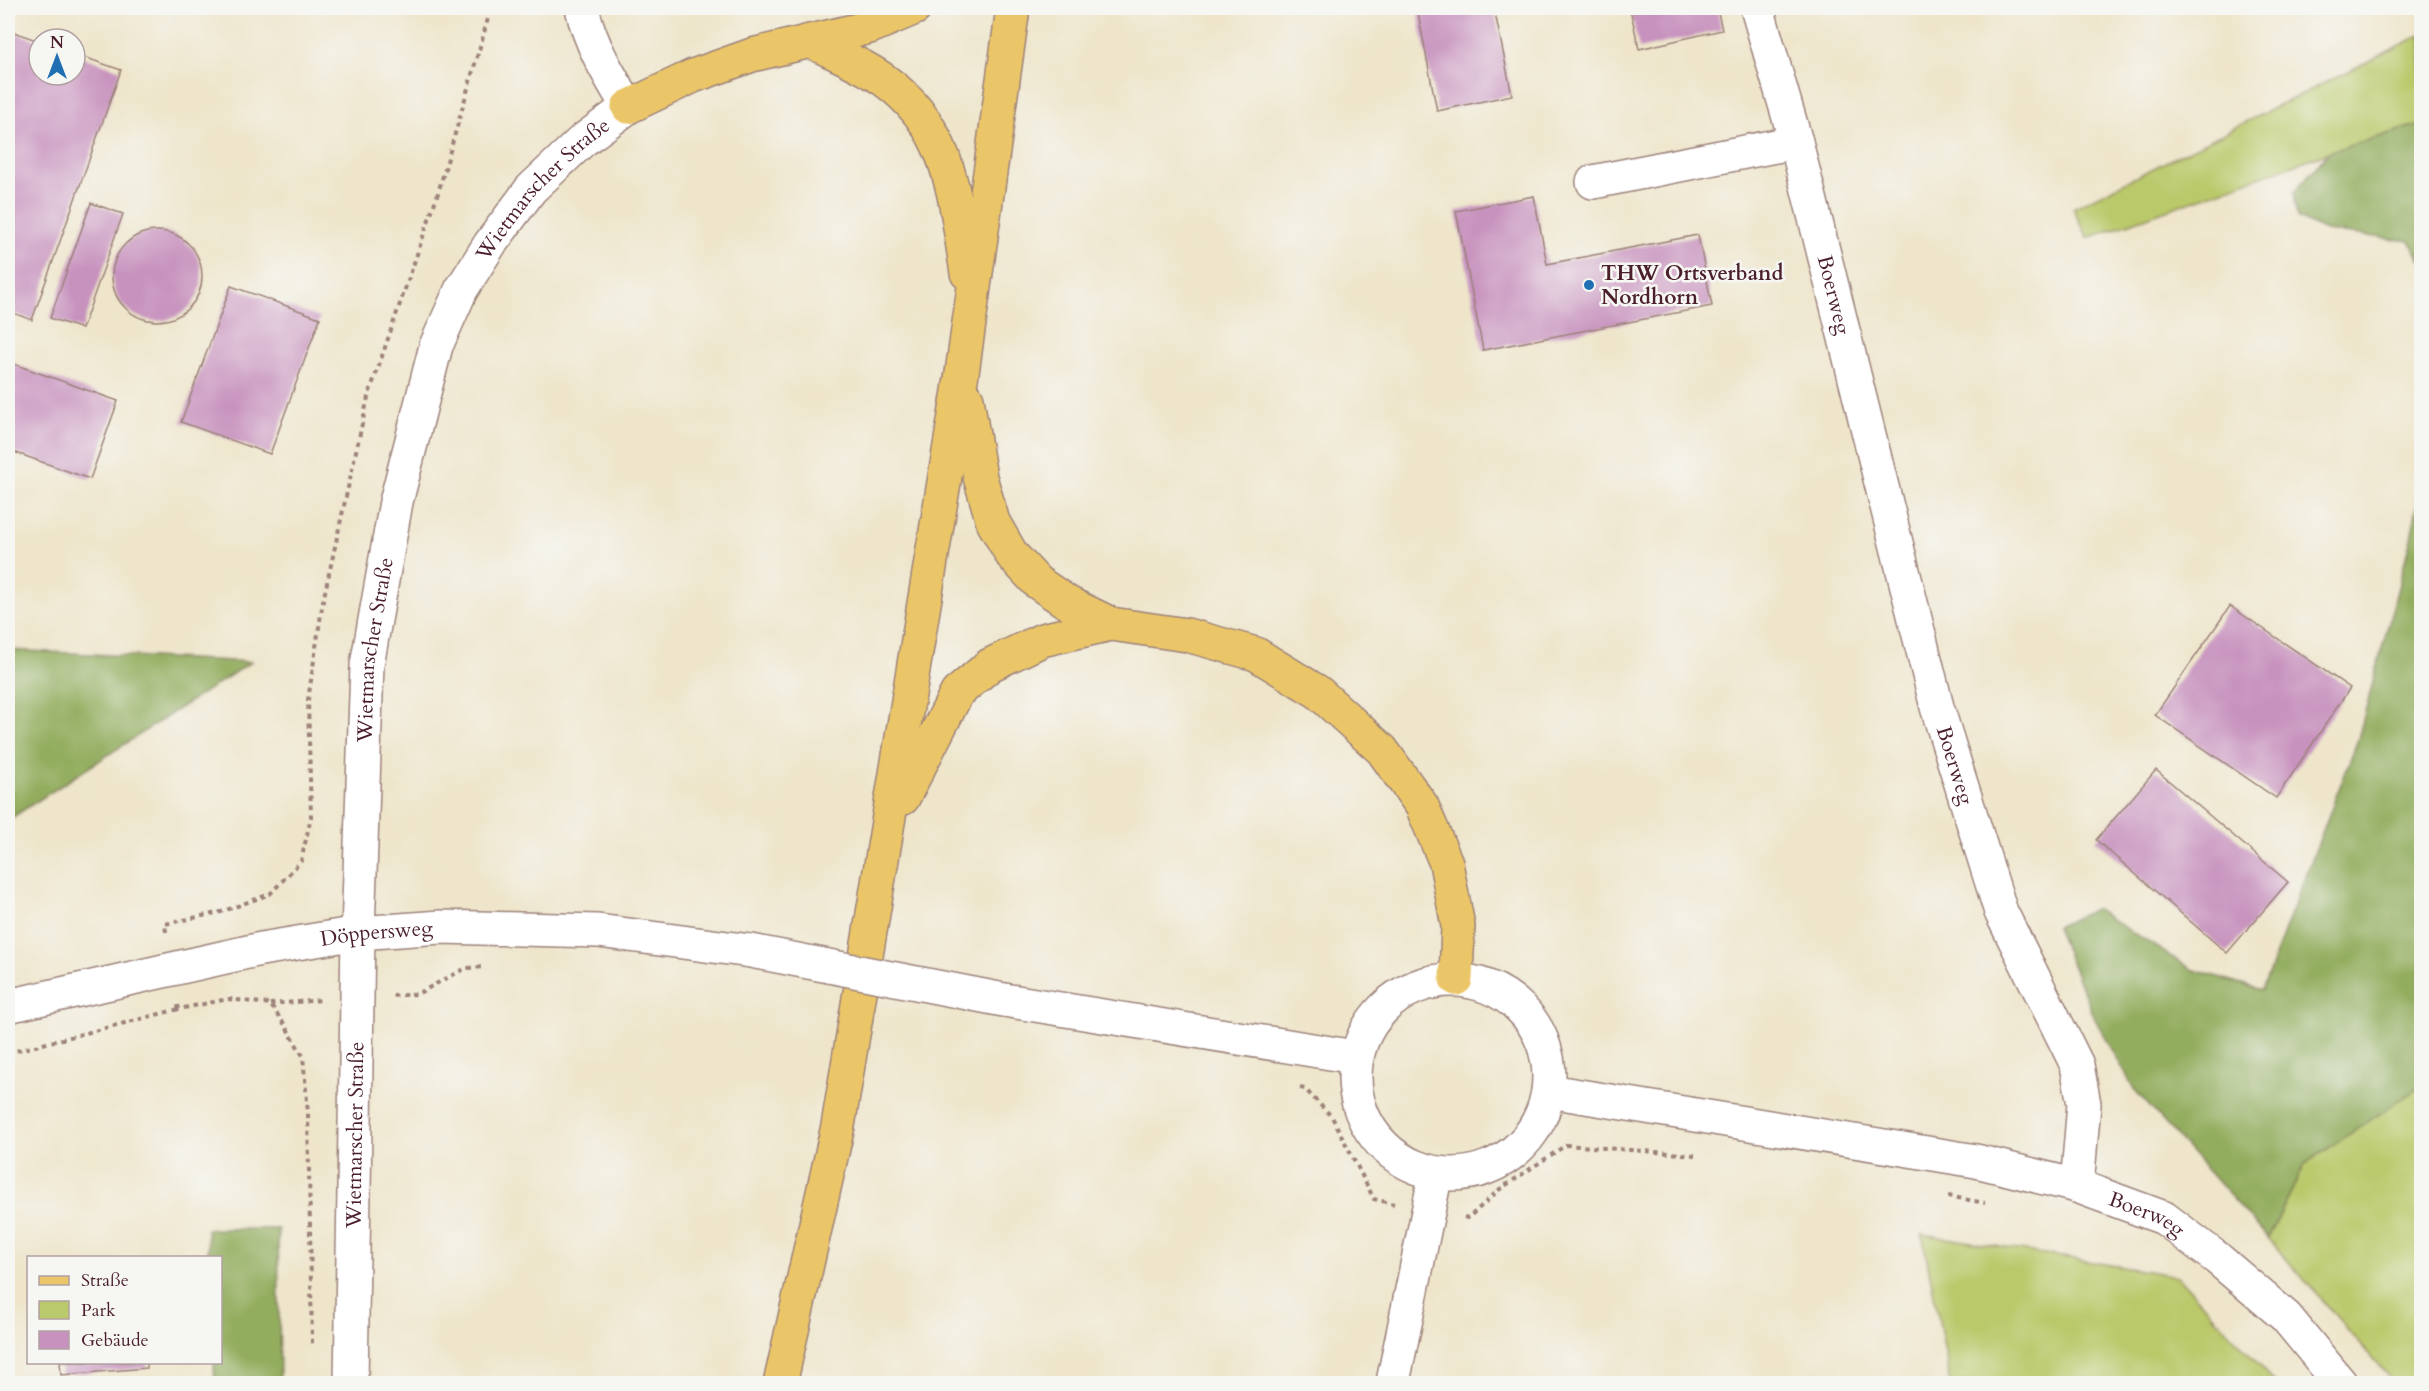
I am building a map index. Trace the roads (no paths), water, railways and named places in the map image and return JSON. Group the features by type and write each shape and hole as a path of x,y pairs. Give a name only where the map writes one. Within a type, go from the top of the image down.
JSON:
{"main road":[{"path":"628,107 703,72 752,55 870,27 915,8"},
{"path":"780,1383 838,1126 889,826 972,309 1013,8"},
{"path":"810,41 882,78 909,99 933,131 954,191 972,309"},
{"path":"962,373 980,477 993,522 1012,555 1036,582 1068,603 1111,624 1187,635 1256,654 1318,692 1382,750 1422,806 1446,863 1458,926 1456,979"},
{"path":"889,826 957,693 990,665 1042,640 1111,624"}],"street":[{"name":"Wietmarscher Straße","path":"351,1383 358,933 367,665 396,502 436,346 461,290 490,244 531,189 582,141 628,107 606,69 586,27 582,8"},
{"name":"Boerweg","path":"1757,8 1796,142 1937,707 2001,912 2077,1065 2084,1104 2077,1186 2164,1218 2218,1258 2286,1317 2341,1383"},
{"path":"1593,182 1796,142"},
{"name":"Döppersweg","path":"8,1006 261,949 358,933 441,927 598,930 752,951 1004,1000 1355,1057"},
{"path":"1456,979 1484,984 1514,1000 1536,1026 1548,1058 1549,1091 1539,1121 1521,1146 1496,1164 1467,1173 1436,1173 1407,1164 1382,1146 1364,1121 1355,1091 1355,1057 1366,1028 1388,1002 1417,985 1456,979"},
{"path":"1549,1091 1976,1161 2077,1186"},
{"path":"1394,1382 1436,1173"}],"place":[{"name":"THW Ortsverband Nordhorn","path":"1589,285"}]}
